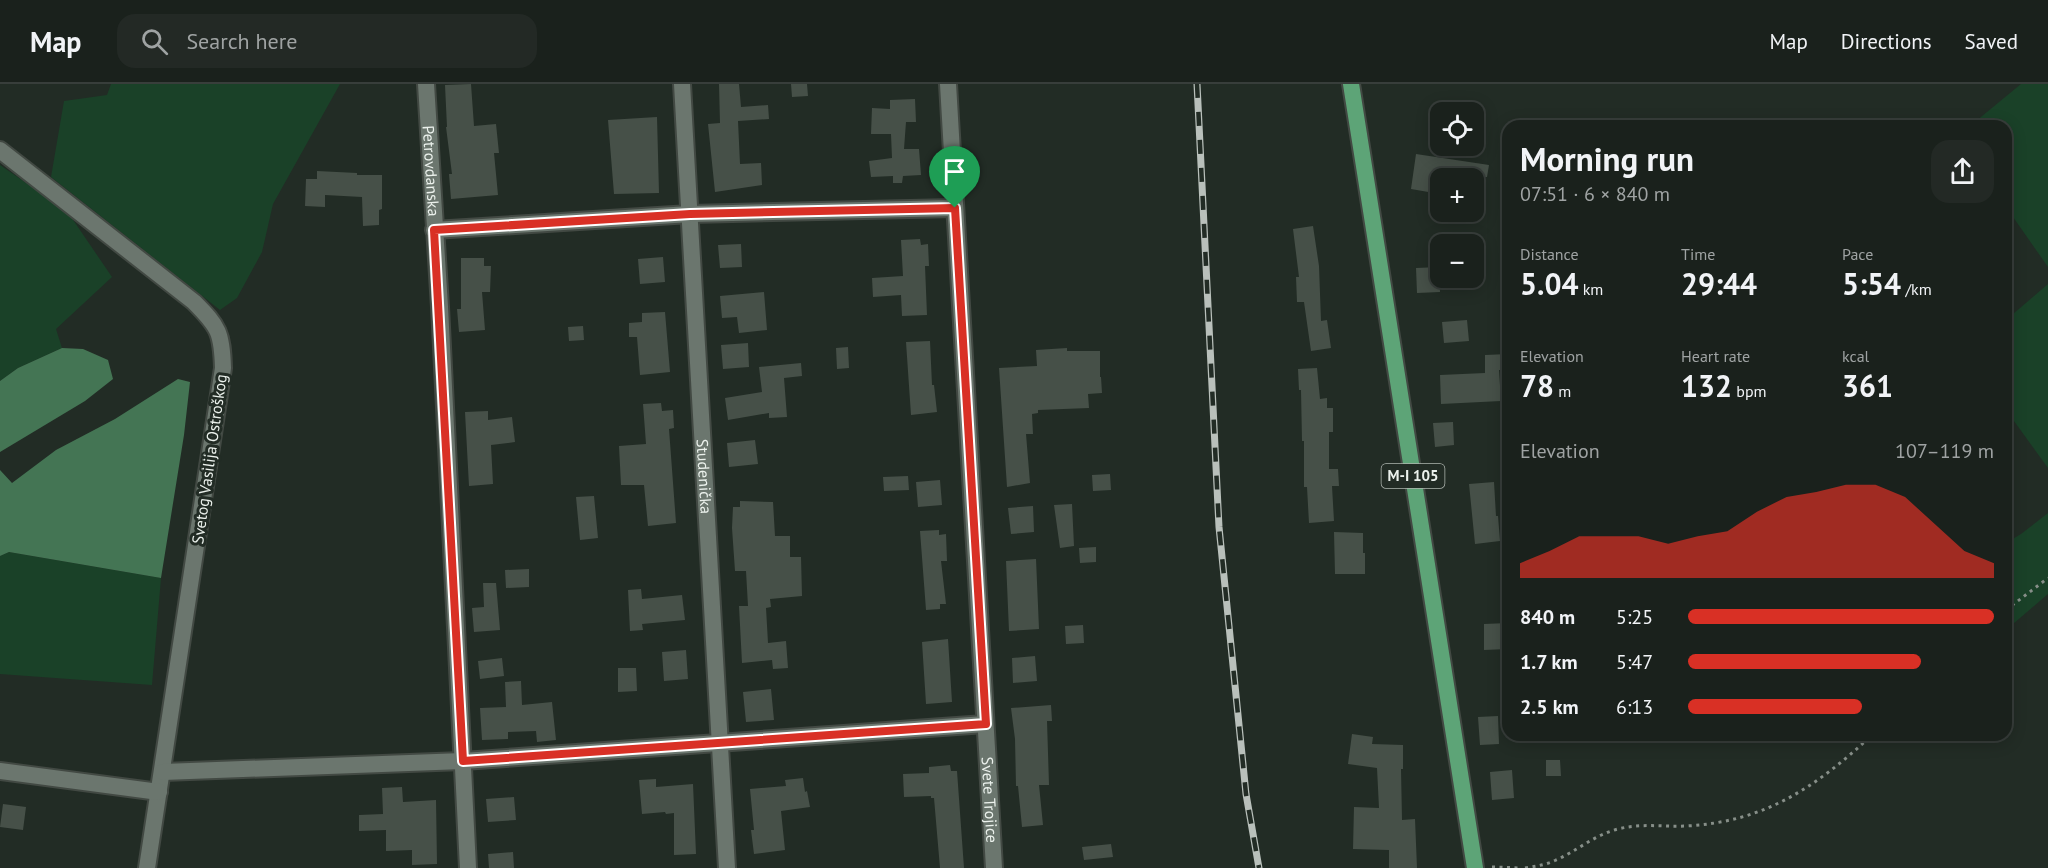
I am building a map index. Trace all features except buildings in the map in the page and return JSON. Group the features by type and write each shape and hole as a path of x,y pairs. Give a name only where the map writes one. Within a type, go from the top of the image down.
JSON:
{"main road":[{"name":"M-I 105","path":"1351,84 1475,867"}],"street":[{"name":"Petrovdanska","path":"426,84 468,868"},
{"name":"Studenička","path":"682,84 727,868"},
{"name":"Svete Trojice","path":"948,84 994,868"},
{"name":"Svetog Vasilija Ostroškog","path":"0,150 194,302 214,323 222,344 223,368 147,868"},
{"path":"434,230 690,214 955,208"},
{"path":"163,772 463,761 986,724"},
{"path":"0,771 159,792"}],"path":[{"path":"2012,605 2048,578"},
{"path":"1475,867 1541,866 1558,859 1589,840 1615,830 1642,824 1687,826 1732,819 1766,810 1802,792 1841,764 1866,741"}],"shaded area":[{"path":"111,84 340,84 273,204 262,252 237,298 220,310 51,177 64,101 107,95"},
{"path":"2021,84 2048,84 2048,267 2012,216 2012,120 1977,120"},
{"path":"0,165 67,211 112,277 56,329 62,348 18,368 0,381"},
{"path":"2048,284 2048,468 2012,418 2012,315"},
{"path":"62,348 83,349 108,360 113,379 85,401 0,452 0,381 18,368"},
{"path":"178,379 190,382 184,435 161,578 9,552 0,556 0,470 12,483 56,450 115,419"},
{"path":"2048,513 2048,594 2012,625 2012,539"},
{"path":"9,552 161,578 152,685 0,674 0,556"}],"railway":[{"path":"1197,84 1219,527 1246,794 1259,868"}],"route":[{"path":"955,208 986,724 463,761 434,230 690,214 955,208"}]}
